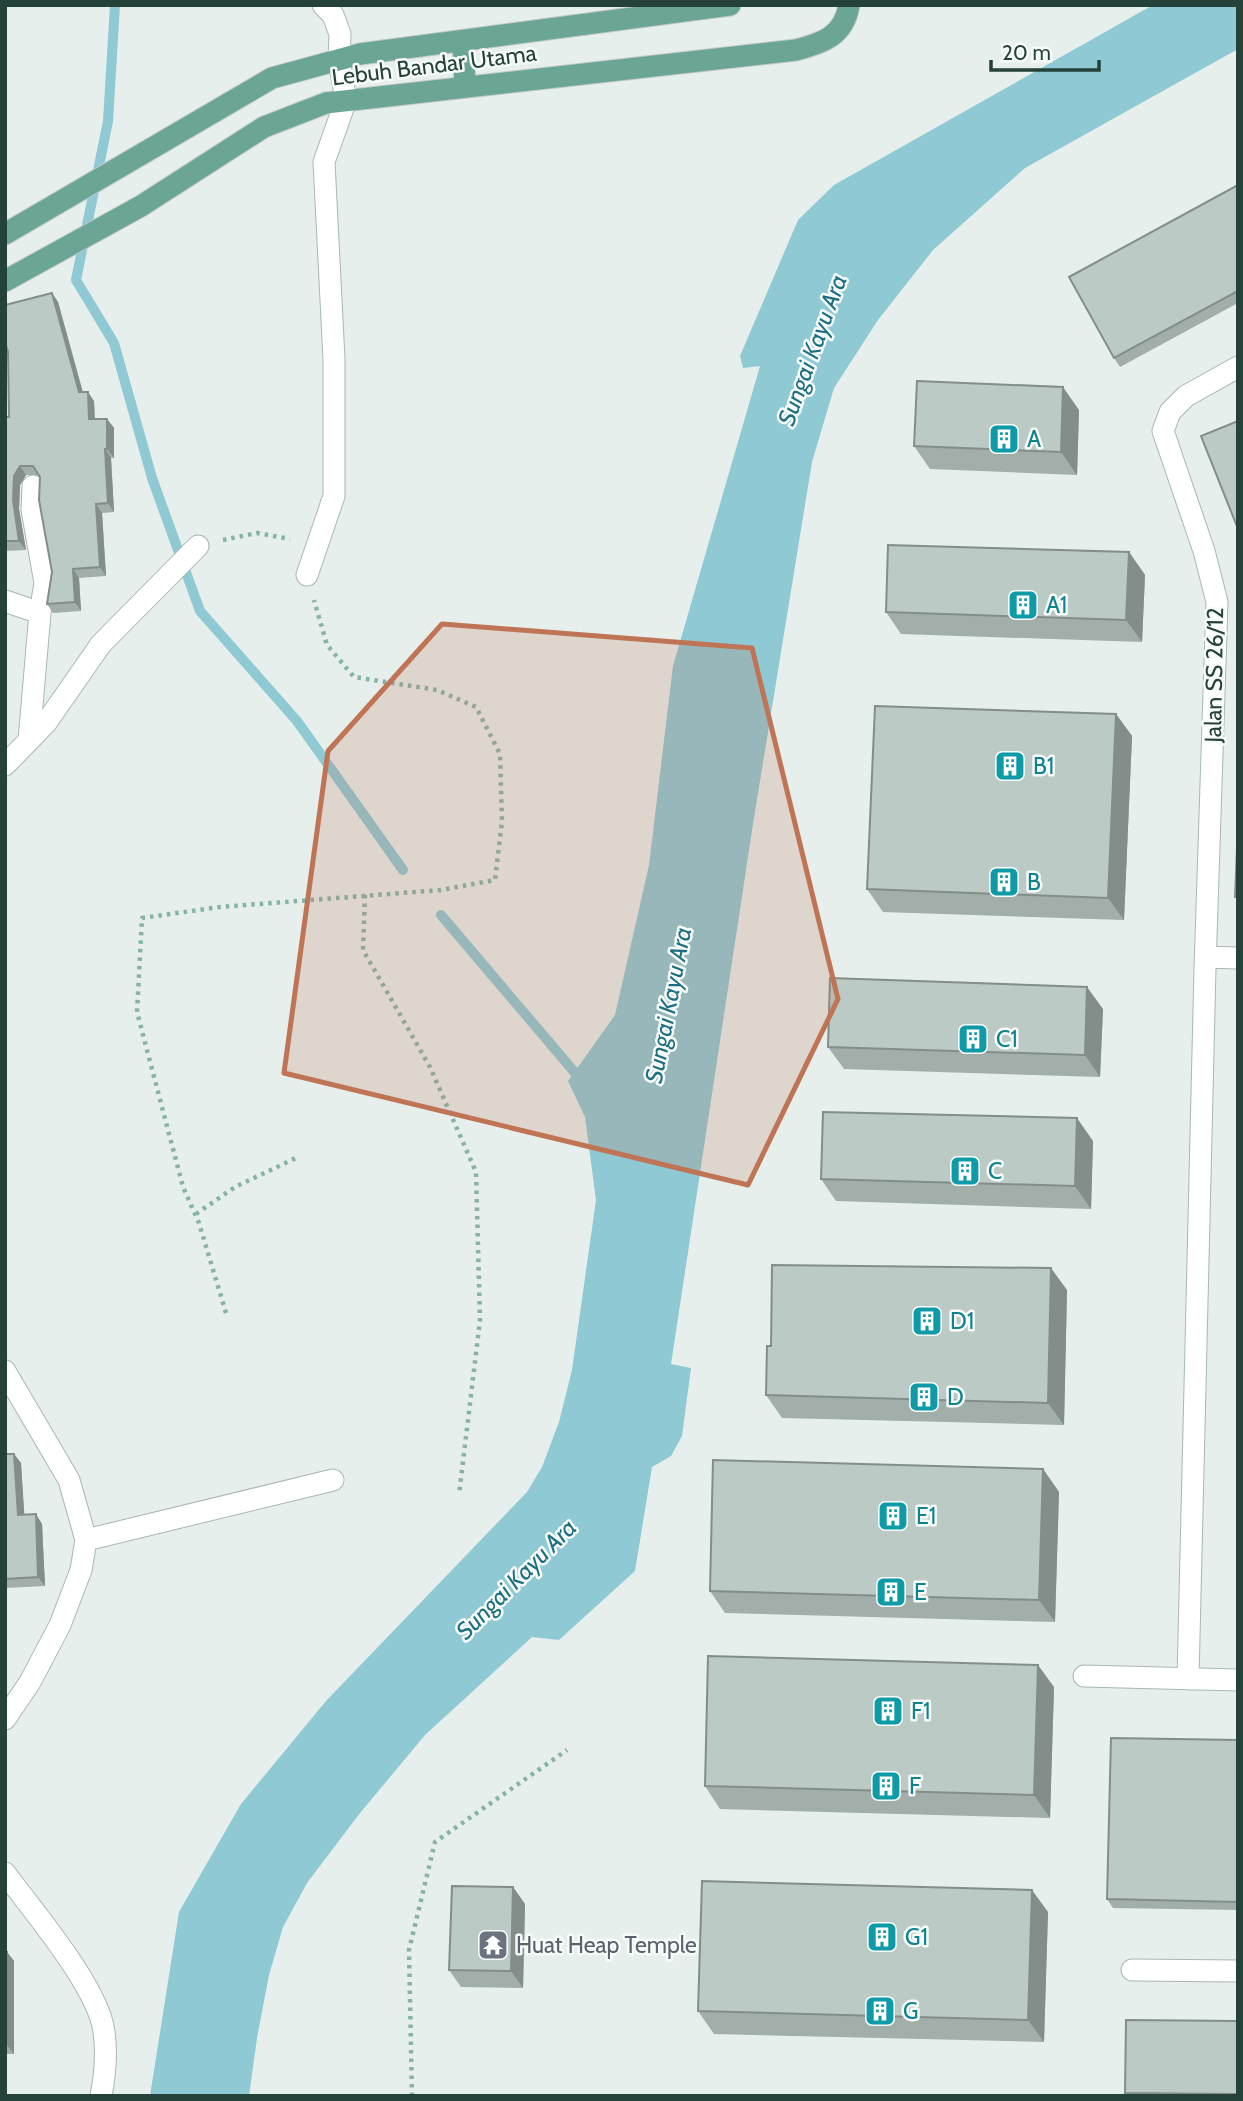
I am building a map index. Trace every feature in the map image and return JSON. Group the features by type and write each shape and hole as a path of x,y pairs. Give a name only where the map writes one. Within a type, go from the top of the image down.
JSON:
{"main road":[{"name":"Lebuh Bandar Utama","path":"5,234 272,78 360,54 730,5"},
{"name":"Lebuh Bandar Utama","path":"5,281 141,206 264,127 326,103 796,51 824,42 839,29 848,14 849,5"},
{"path":"463,42 465,87"}],"street":[{"path":"307,575 334,496 334,359 324,162 346,100 340,60 340,34 333,15 323,5"},
{"name":"Jalan SS 26/12","path":"1206,957 1217,602 1204,551 1163,431 1170,412 1186,396 1238,367"},
{"path":"29,740 45,583 32,510 33,486"},
{"path":"5,765 46,723 101,644 198,546"},
{"path":"5,601 40,613"},
{"path":"1188,1679 1206,957 1238,958"},
{"path":"5,1371 69,1480 86,1540 81,1570 60,1625 30,1682 5,1719"},
{"path":"86,1540 333,1480"},
{"path":"1084,1676 1238,1680"},
{"path":"5,1873 90,1990 104,2029 105,2075 101,2096"},
{"path":"1132,1970 1238,1971"}],"path":[{"path":"198,546 257,533 302,542 307,575 327,645 354,677 437,690 476,706 500,754 502,821 495,880 441,890 220,907 142,918 136,1012 183,1187 195,1214 226,1313"},
{"path":"365,895 363,950 430,1067 476,1172 480,1320 459,1495"},
{"path":"195,1214 235,1187 298,1157"},
{"path":"412,2096 409,1950 435,1843 567,1750"}],"highlighted area":[{"path":"442,624 752,648 838,999 748,1185 284,1073 328,751"}],"water":[{"name":"Sungai Kayu Ara","path":"1153,5 1238,5 1238,49 1025,168 933,250 878,320 834,388 812,462 753,824 671,1364 691,1368 682,1436 671,1456 652,1467 635,1571 559,1640 532,1637 425,1735 360,1813 307,1883 283,1927 269,1975 249,2096 150,2096 179,1912 241,1804 326,1701 527,1492 542,1467 559,1422 572,1370 596,1200 585,1117 568,1081 615,1015 649,865 673,666 760,366 743,368 740,356 798,220 834,185"}],"building":[{"path":"1238,185 1238,291 1114,358 1069,277"},
{"path":"52,293 79,392 88,392 89,419 107,419 105,449 108,503 96,504 100,567 73,569 75,602 47,604 52,572 39,500 40,477 33,466 20,466 14,476 13,500 19,541 5,541 5,417 9,417 5,305"},
{"path":"917,381 1063,387 1061,452 914,446"},
{"path":"1238,421 1238,529 1201,436"},
{"name":"A1","path":"888,545 1129,552 1126,620 886,612"},
{"path":"875,706 1116,714 1108,898 867,889"},
{"path":"1238,823 1238,897 1235,897"},
{"name":"C1","path":"830,978 1087,987 1085,1055 828,1047"},
{"name":"C","path":"823,1112 1077,1118 1075,1186 821,1179"},
{"path":"772,1265 1051,1268 1048,1403 766,1395 767,1346 771,1346"},
{"path":"5,1454 14,1454 18,1515 36,1514 38,1577 5,1579"},
{"path":"713,1460 1043,1469 1039,1600 710,1591"},
{"path":"708,1656 1038,1665 1034,1795 705,1786"},
{"path":"1111,1738 1238,1740 1238,1902 1107,1899"},
{"path":"702,1881 1032,1890 1028,2020 698,2011"},
{"name":"Huat Heap Temple","path":"452,1886 513,1887 511,1971 449,1970"},
{"path":"7,1952 7,2045 5,2045"},
{"path":"1126,2020 1238,2021 1238,2094 1125,2093"}],"waterway":[{"path":"115,5 108,121 76,280 114,343 152,478 200,611 297,721 403,870"},
{"path":"441,915 582,1081"}],"place":[{"name":"A","path":"1004,439"},
{"name":"A1","path":"1023,605"},
{"name":"B1","path":"1010,766"},
{"name":"B","path":"1004,882"},
{"name":"C1","path":"973,1039"},
{"name":"C","path":"965,1171"},
{"name":"D1","path":"927,1321"},
{"name":"D","path":"924,1397"},
{"name":"E1","path":"893,1516"},
{"name":"E","path":"891,1592"},
{"name":"F1","path":"888,1711"},
{"name":"F","path":"886,1786"},
{"name":"G1","path":"882,1937"},
{"name":"Huat Heap Temple","path":"493,1945"},
{"name":"G","path":"880,2011"}]}
